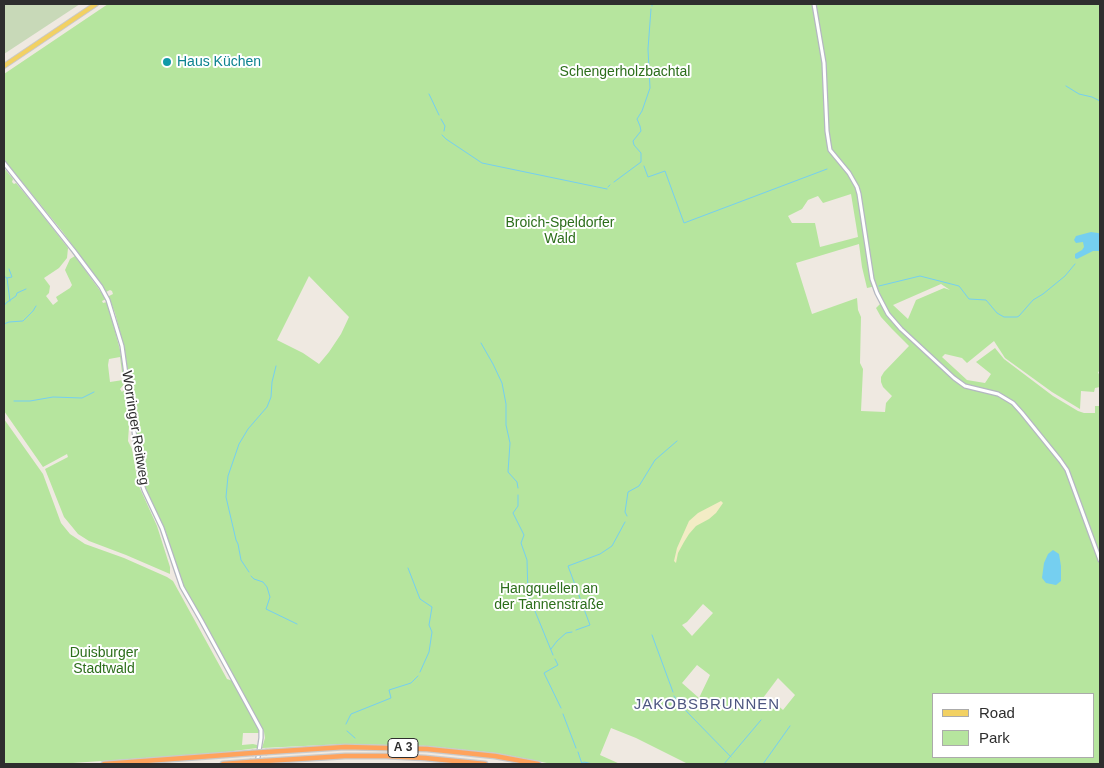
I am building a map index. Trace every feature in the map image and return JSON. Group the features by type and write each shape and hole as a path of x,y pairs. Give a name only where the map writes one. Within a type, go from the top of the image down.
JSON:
{"highway":[{"name":"A 3","path":"104,764 345,747 417,748 495,756 538,764"},
{"name":"A 3","path":"223,764 345,756 424,758 486,764"}],"main road":[{"path":"4,66 96,4"}],"street":[{"path":"814,4 824,63 830,150 849,173 857,187 872,279 879,299 888,314 901,329 954,378 965,386 998,394 1013,403 1022,413 1067,470 1100,560"},
{"name":"Worringer Reitweg","path":"4,163 68,243 108,300 122,346 139,471 144,490 162,528 182,587 246,700 262,733 257,764"}],"green space":[{"path":"4,4 80,4 4,54"},
{"name":"Broich-Speldorfer Wald","path":"108,4 1100,4 1100,371 1098,372 1100,387 1095,388 1094,392 1081,391 1080,409 1052,392 1005,358 994,341 967,363 962,358 945,354 942,357 967,380 985,383 991,374 976,362 995,348 1004,359 1053,396 1078,411 1095,413 1095,406 1100,406 1100,764 688,764 636,738 611,728 600,755 620,764 552,764 496,753 427,746 345,744 262,748 265,738 264,732 187,594 176,569 166,532 142,480 125,351 109,298 113,294 112,291 106,292 62,231 4,160 4,74","holes":["851,194 858,237 820,247 815,223 792,223 788,216 802,209 808,200 818,196 823,203","859,244 867,288 876,286 882,302 876,308 881,317 909,346 881,377 883,387 892,396 886,403 885,412 861,411 863,369 860,363 861,317 857,298 812,314 796,263","309,276 349,317 341,334 319,364 303,353 277,340","941,284 950,290 944,288 916,300 908,319 893,305","703,604 713,613 692,636 682,625","697,665 710,675 699,698 682,683","778,678 795,695 783,710 775,703 771,707 763,698"]},
{"path":"4,168 13,179 12,182 16,183 68,248 67,258 59,268 44,278 50,286 49,293 46,296 53,305 58,301 56,297 72,285 65,270 70,259 75,256 106,299 102,301 108,304 120,350 125,383 120,389 122,392 125,388 129,426 128,441 132,449 138,484 157,526 170,567 170,574 89,541 78,534 64,517 45,469 68,457 67,454 43,467 4,411","holes":["120,357 123,380 110,382 109,359"]},
{"name":"Duisburger Stadtwald","path":"4,419 43,474 61,523 70,534 85,544 124,558 173,581 227,679 233,681 262,734 243,733 242,745 253,744 257,745 257,748 218,753 58,764 4,764"}],"sand":[{"path":"721,501 723,503 716,513 696,526 689,534 678,553 676,563 674,561 677,548 689,521 698,513"}],"water":[{"path":"1091,232 1100,234 1100,251 1093,251 1077,259 1075,258 1075,254 1084,247 1083,242 1076,243 1074,240 1076,236"},
{"path":"1053,550 1059,554 1061,566 1061,581 1056,585 1046,583 1042,578 1044,563 1048,554"}],"waterway":[{"path":"614,182 641,162 641,153 633,141 641,131 637,119 642,111 650,88 648,49 651,9"},
{"path":"1066,86 1079,94 1100,101"},
{"path":"429,94 439,115"},
{"path":"441,119 445,126 444,131"},
{"path":"442,135 482,163 607,189"},
{"path":"644,166 648,177 665,171 684,223 827,169"},
{"path":"879,286 920,276 959,286 969,299 986,300 997,313 1004,317 1017,317 1033,300 1065,276 1075,264"},
{"path":"7,278 12,277 9,269"},
{"path":"4,276 7,278 10,301"},
{"path":"4,306 17,293 26,289"},
{"path":"4,324 23,321 36,306"},
{"path":"481,343 502,383 506,404 506,425 510,443 508,472 517,482 518,488"},
{"path":"249,572 241,560 226,497 228,476 239,444 248,429 267,407 271,397 276,366"},
{"path":"14,401 30,401 53,397 82,398 94,392"},
{"path":"627,516 625,512 628,492 639,486 655,460 677,441"},
{"path":"518,495 518,506 513,513 524,535 521,543 527,560 528,594 553,655"},
{"path":"576,630 590,625 568,566 600,554 612,546 625,522"},
{"path":"408,568 420,599 432,607 429,625 432,632 429,652 420,672"},
{"path":"251,576 263,582 267,587 270,597 266,609 297,624"},
{"path":"551,649 566,633 572,632"},
{"path":"652,635 673,692"},
{"path":"555,659 558,665 544,673 561,708"},
{"path":"346,724 351,714 391,698 389,690 411,683 418,676"},
{"path":"674,696 731,757"},
{"path":"563,714 576,748"},
{"path":"724,764 761,720"},
{"path":"763,764 790,726"},
{"path":"347,731 355,738"},
{"path":"578,752 582,764"},
{"path":"582,763 593,764"}],"place":[{"name":"Haus Küchen","path":"167,62"}],"district":[{"name":"JAKOBSBRUNNEN","path":"707,705"}],"park label":[{"name":"Schengerholzbachtal","path":"625,72"},
{"name":"Hangquellen an der Tannenstraße","path":"549,598"}]}
